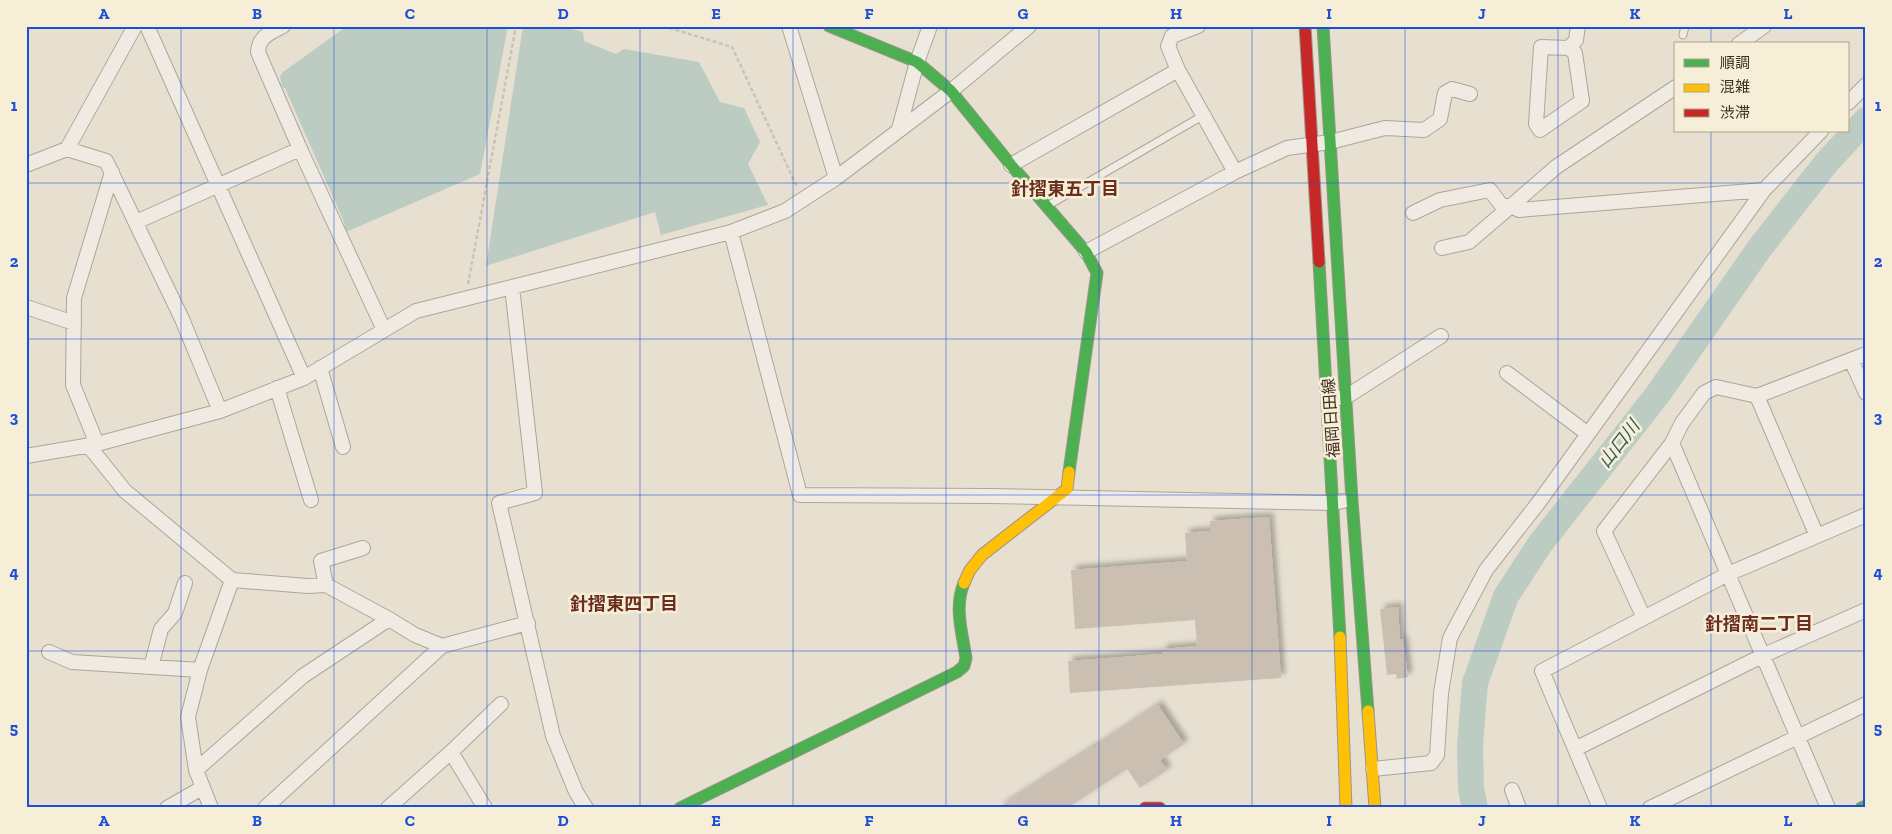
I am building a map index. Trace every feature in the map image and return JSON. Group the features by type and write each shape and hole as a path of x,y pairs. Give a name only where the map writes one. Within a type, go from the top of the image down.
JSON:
{"main road":[{"path":"680,808 957,672 964,666 966,658 958,607 959,594 967,575 982,555 1067,489 1097,273 1086,252 1011,165 951,91 917,62 829,26"},
{"name":"福岡日田線","path":"1305,26 1334,503 1346,808"},
{"name":"福岡日田線","path":"1323,26 1352,500 1375,808"},
{"path":"1861,808 1866,806"},
{"path":"1145,808 1160,808"}],"street":[{"path":"66,149 134,26"},
{"path":"147,26 304,378"},
{"path":"283,26 262,37 258,45 258,52 300,149 384,330"},
{"path":"789,26 836,178"},
{"path":"899,129 917,62 930,26"},
{"path":"26,456 92,444 220,411 304,378 416,312 732,232 785,211 836,178 951,91 1029,26"},
{"path":"1198,26 1172,36 1168,46 1178,70 1235,172"},
{"path":"1569,48 1576,40 1578,26"},
{"path":"1742,42 1764,26"},
{"path":"1541,47 1569,48 1575,53 1582,101 1540,130 1536,124 1541,47"},
{"path":"1011,165 1178,70"},
{"path":"1850,101 1866,85"},
{"path":"1442,248 1469,242 1556,168 1674,88"},
{"path":"1086,252 1235,172 1287,148 1330,142 1384,128 1424,130 1440,119 1445,93 1452,89 1470,94"},
{"path":"1373,769 1431,763 1437,755 1441,693 1450,638 1486,570 1539,502 1764,190 1820,132"},
{"path":"26,165 66,149 106,161 182,319 220,411"},
{"path":"136,222 300,149"},
{"path":"112,172 74,298 73,385 92,444 125,491 232,580 326,586 415,634 442,646"},
{"path":"1413,213 1440,200 1490,190 1502,206 1511,206 1519,210 1764,190"},
{"path":"732,232 800,495 1334,503 1352,500"},
{"path":"512,287 535,493 499,503 553,736 576,792 586,808"},
{"path":"26,307 74,323"},
{"path":"1328,399 1346,397 1441,336"},
{"path":"1644,618 1604,531 1672,443 1682,423 1704,393 1716,387 1757,396 1866,354"},
{"path":"1851,360 1866,393"},
{"path":"320,368 343,447"},
{"path":"1507,373 1588,434"},
{"path":"277,388 311,500"},
{"path":"1757,396 1817,536"},
{"path":"1672,443 1828,808"},
{"path":"1600,808 1542,671 1728,574 1866,515"},
{"path":"326,586 321,561 363,548"},
{"path":"211,808 196,770 188,717 200,670 232,580"},
{"path":"151,667 161,629 175,613 184,584"},
{"path":"1575,749 1764,655 1866,610"},
{"path":"196,770 303,676 389,619"},
{"path":"265,808 442,646 528,623"},
{"path":"49,652 72,662 200,670"},
{"path":"388,808 501,704"},
{"path":"1650,808 1866,704"},
{"path":"450,752 485,808"},
{"path":"167,808 202,788"},
{"path":"1512,790 1519,808"}],"lane":[{"path":"1683,34 1685,26"},
{"path":"1046,206 1204,115"}],"path":[{"path":"466,298 516,26"},
{"path":"663,26 732,48 803,200"}],"shaded area":[{"path":"347,26 508,26 480,174 346,232 344,222 285,88 282,87 280,76"},
{"path":"523,26 561,26 583,32 584,41 616,54 624,49 699,62 720,102 744,108 760,142 748,164 768,205 661,235 655,212 486,266"}],"building":[{"path":"1269,517 1281,678 1070,693 1068,661 1162,654 1162,649 1197,646 1195,620 1075,629 1071,570 1187,561 1185,533 1210,531 1210,521"},
{"path":"1398,607 1400,640 1403,639 1408,677 1397,679 1396,674 1387,675 1380,609"},
{"path":"1158,705 1184,744 1160,760 1167,770 1140,788 1127,769 1067,808 998,808 1093,748"}],"waterway":[{"name":"山口川","path":"1475,808 1471,789 1470,745 1475,683 1506,596 1540,544 1658,394 1759,249 1827,162 1866,120"}],"traffic: fast":[{"path":"829,26 917,62 951,91 1011,165 1086,252 1097,273 1069,472"},
{"path":"1323,26 1352,500 1368,711"},
{"path":"1319,262 1340,637"},
{"path":"680,808 957,672 964,666 966,658 959,610 964,583"},
{"path":"1861,808 1866,806"}],"traffic: slow":[{"path":"964,583 970,570 982,555 1067,489 1069,472"},
{"path":"1340,637 1346,808"},
{"path":"1368,711 1375,808"}],"traffic: jam":[{"path":"1305,26 1319,262"},
{"path":"1145,808 1160,808"}],"district":[{"name":"針摺東五丁目","path":"1065,189"},
{"name":"針摺東四丁目","path":"624,604"},
{"name":"針摺南二丁目","path":"1759,624"}]}
